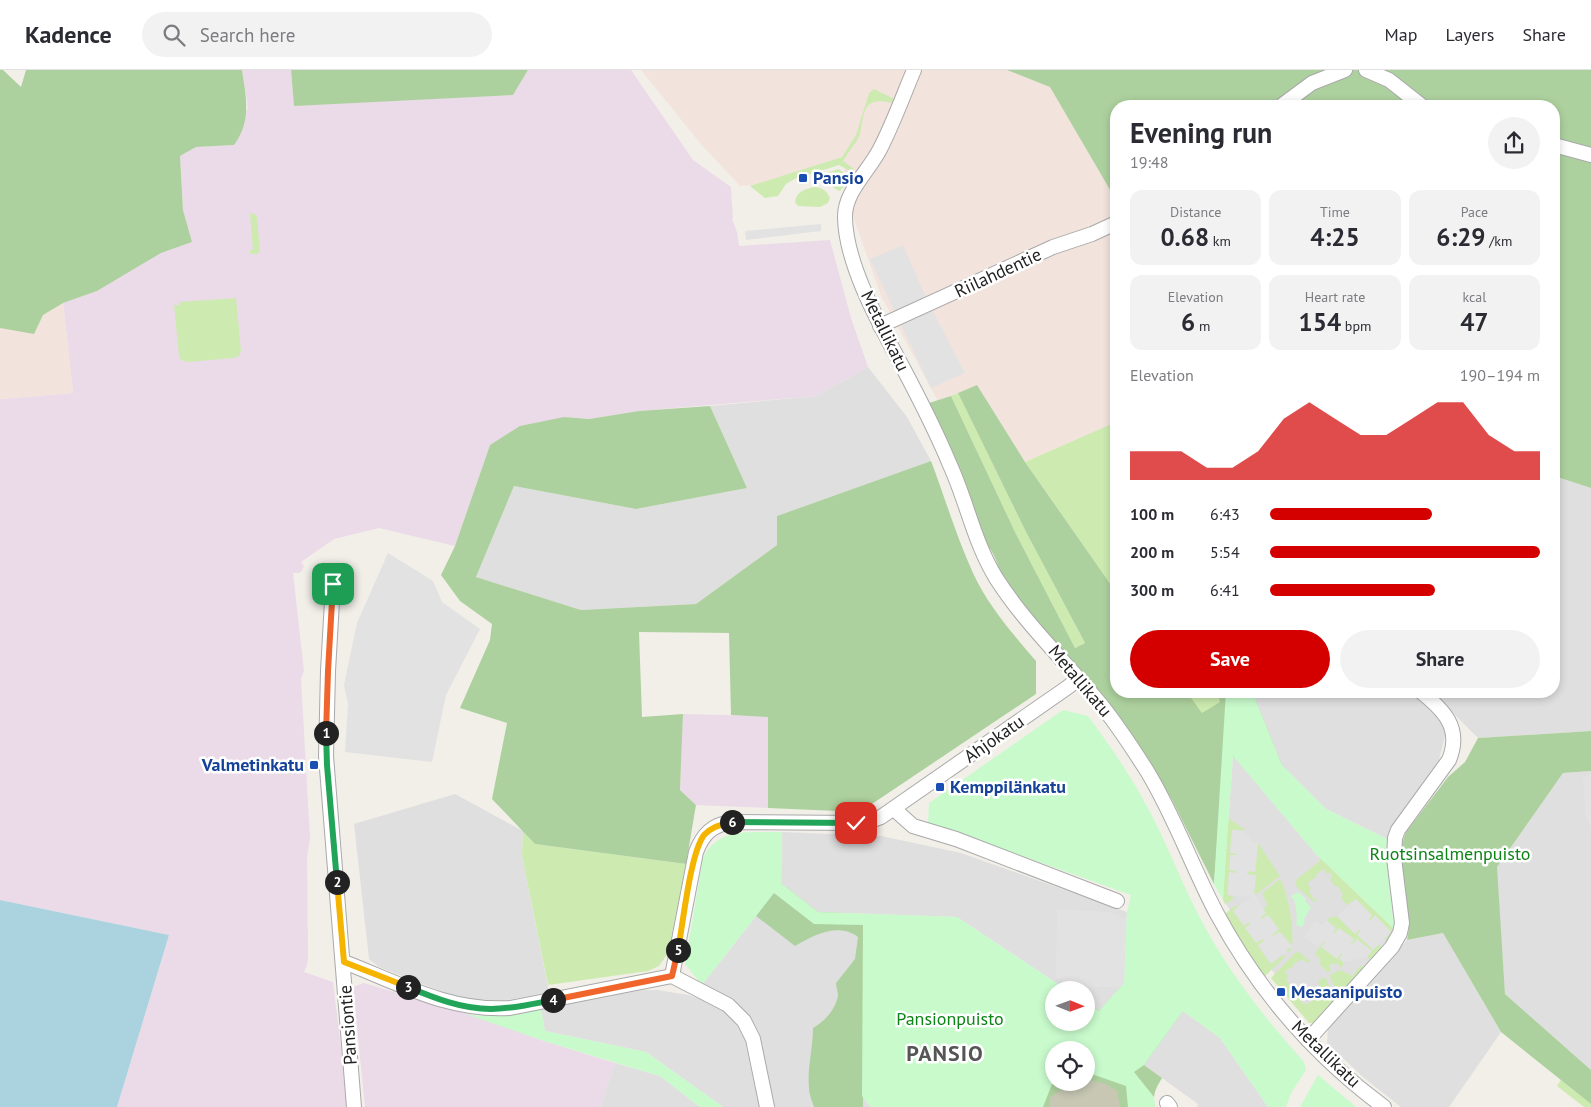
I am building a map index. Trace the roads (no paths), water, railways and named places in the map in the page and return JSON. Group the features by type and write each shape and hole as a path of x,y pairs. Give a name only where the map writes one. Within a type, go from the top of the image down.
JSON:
{"street":[{"name":"Metallikatu","path":"914,70 881,148 849,196 844,215 850,250 866,296 916,392 952,467 967,515 995,576 1025,617 1121,732 1163,800 1216,912 1247,964 1266,991 1308,1040 1352,1082 1384,1107"},
{"path":"1289,100 1312,84 1345,70"},
{"path":"1366,70 1389,80 1414,100"},
{"path":"1560,147 1591,155"},
{"name":"Riilahdentie","path":"880,326 1054,247 1110,226"},
{"name":"Pansiontie","path":"333,584 326,756 344,962 346,1022 354,1107"},
{"name":"Ahjokatu","path":"672,976 696,852 700,842 710,830 716,826 731,822 868,822 894,809 1078,679"},
{"path":"1308,1040 1392,947 1400,933 1401,914 1394,858 1395,838 1398,830 1449,760 1453,751 1450,722 1440,708 1428,698"},
{"path":"894,809 914,826 956,839 1117,901"},
{"path":"344,962 436,998 469,1007 490,1009 510,1008 672,976 728,1005 744,1021 753,1039 767,1107"}],"water":[{"path":"0,900 169,935 117,1107 0,1107"}],"place":[{"name":"Pansio","path":"803,178"},
{"name":"Valmetinkatu","path":"314,765"},
{"name":"Kemppilänkatu","path":"940,787"},
{"name":"Mesaanipuisto","path":"1281,992"}],"district":[{"name":"PANSIO","path":"945,1053"}],"park label":[{"name":"Ruotsinsalmenpuisto","path":"1450,854"},
{"name":"Pansionpuisto","path":"950,1019"}]}
